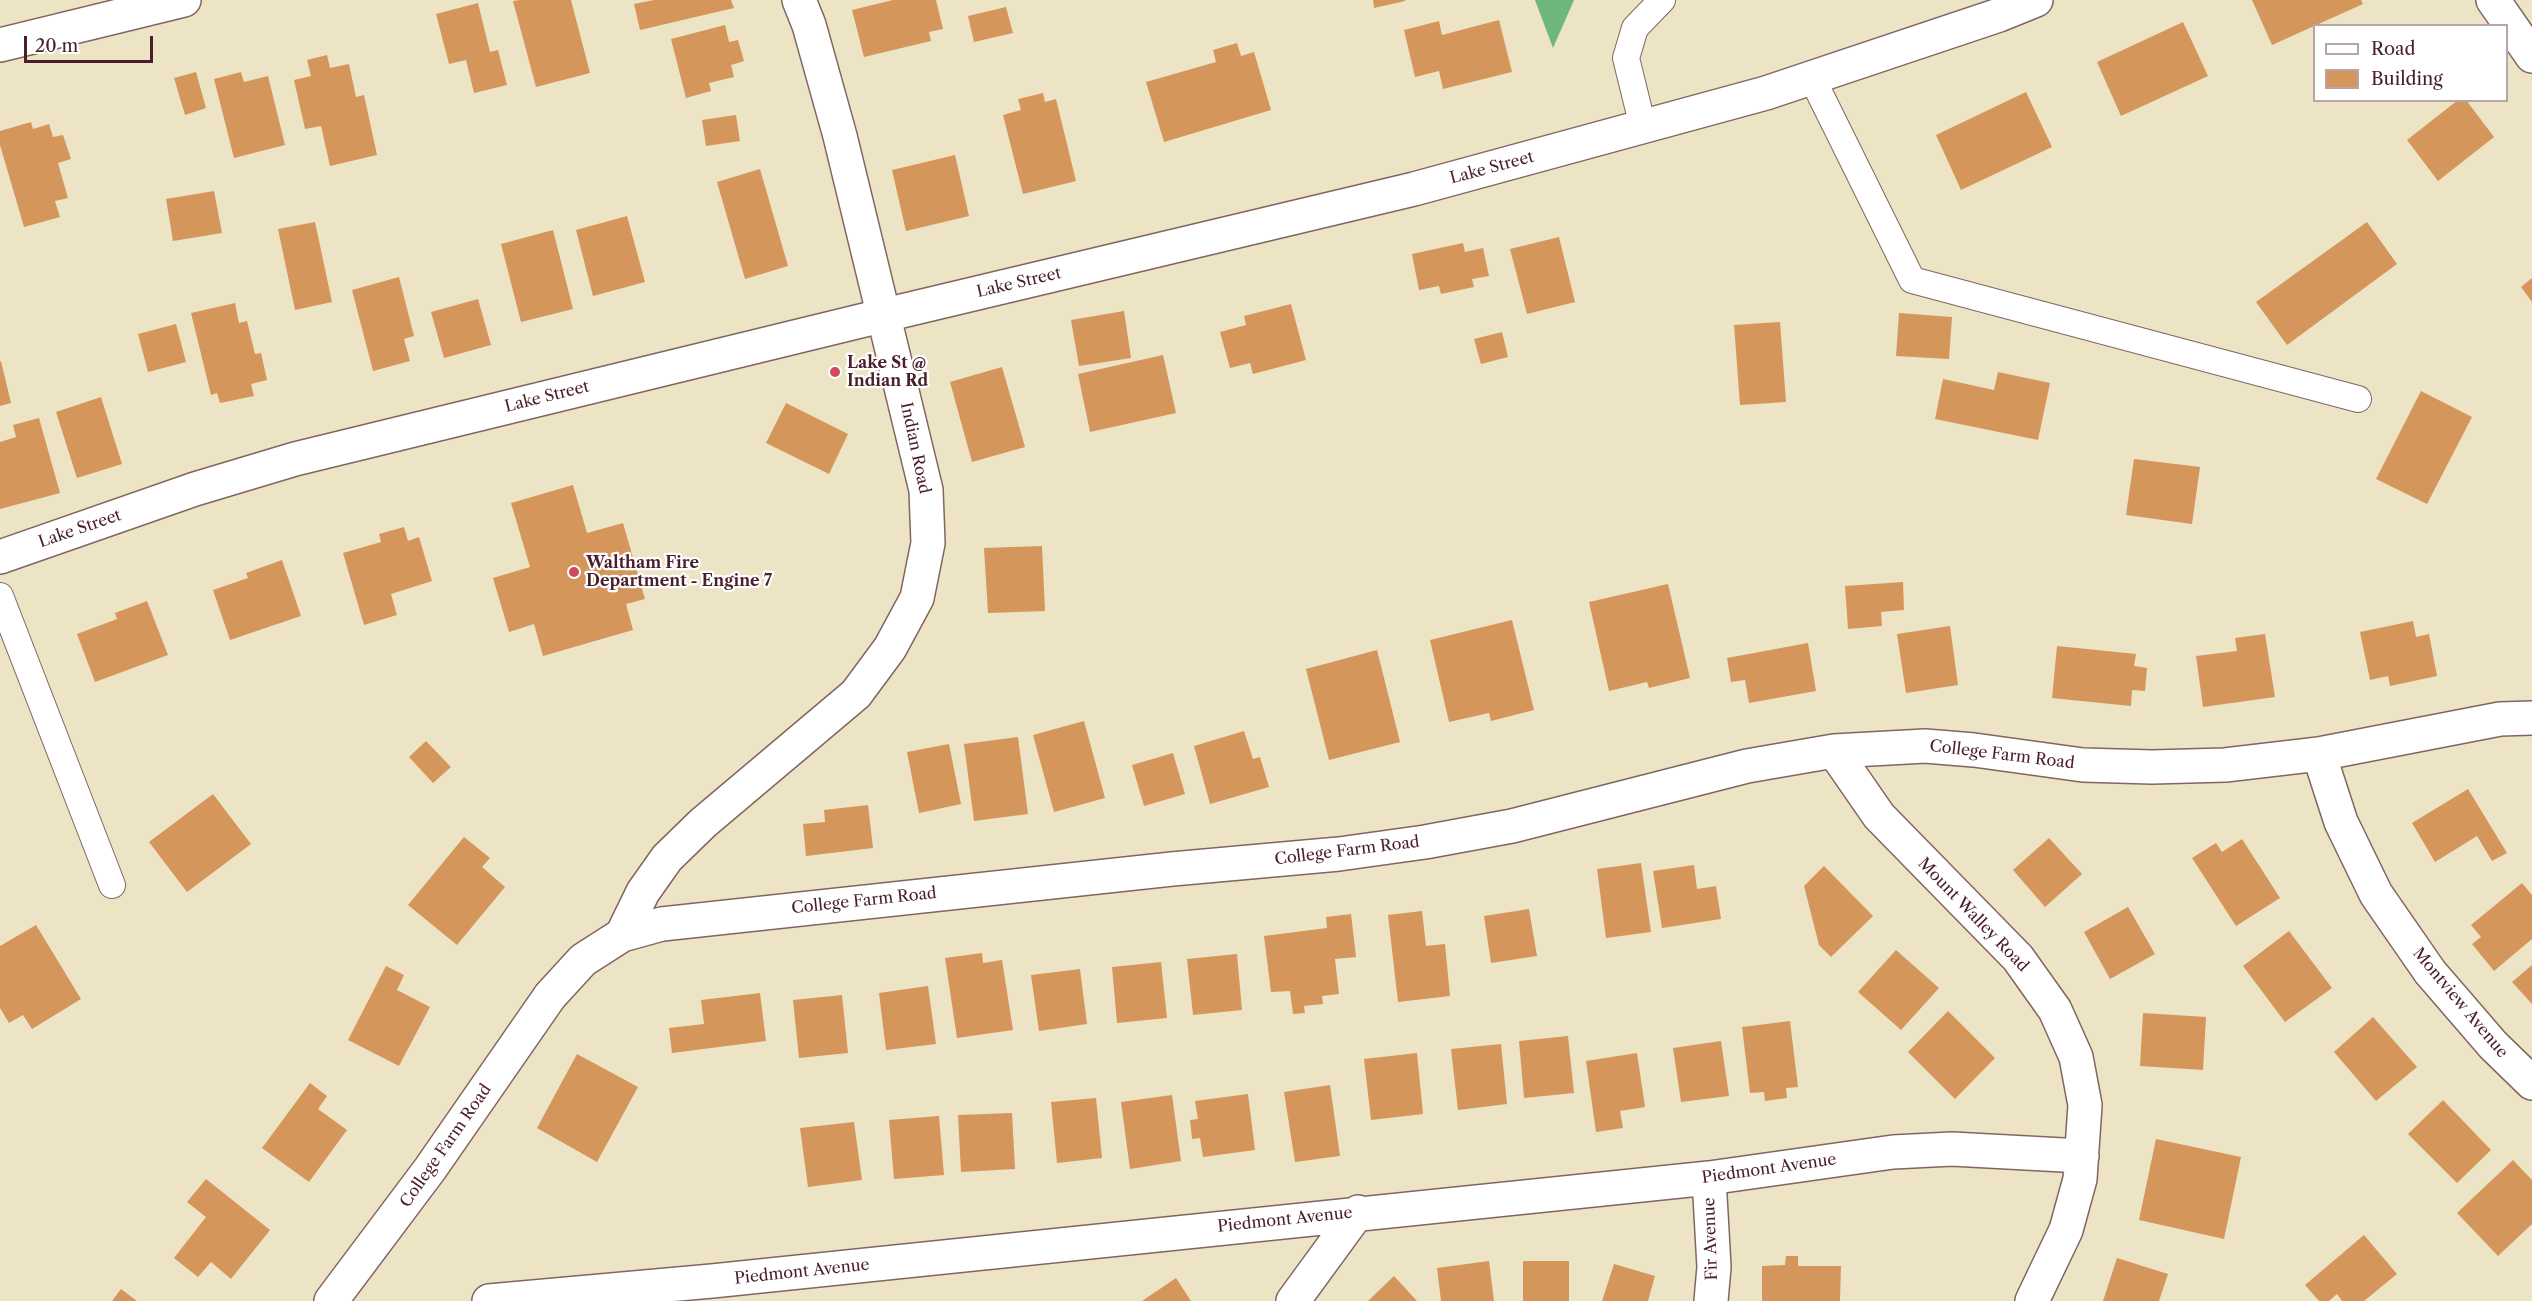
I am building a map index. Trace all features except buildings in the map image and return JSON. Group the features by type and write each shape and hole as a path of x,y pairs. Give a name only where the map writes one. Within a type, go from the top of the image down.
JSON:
{"street":[{"path":"0,45 184,0"},
{"name":"Indian Road","path":"622,935 643,892 667,858 702,823 856,694 890,648 917,598 928,543 926,490 885,315 812,36 799,0"},
{"name":"Lake Street","path":"0,557 184,493 295,459 1414,189 1812,78 1999,15 2036,0"},
{"path":"2493,0 2532,56"},
{"name":"College Farm Road","path":"331,1301 430,1169 550,996 583,960 622,935 662,924 711,917 1339,854 1425,842 1512,826 1747,766 1834,751 1925,746 1974,750 2083,765 2152,767 2225,765 2319,754 2500,719 2532,718"},
{"name":"Mount Walley Road","path":"1834,751 1879,816 2004,943 2036,981 2055,1010 2076,1058 2085,1105 2080,1179 2072,1213 2032,1301"},
{"name":"Montview Avenue","path":"2319,754 2341,822 2376,894 2430,972 2493,1045 2532,1083"},
{"name":"Piedmont Avenue","path":"489,1301 708,1291 1358,1212 1708,1178 1893,1152 1952,1149 2082,1156"},
{"name":"Fir Avenue","path":"1708,1178 1714,1267 1711,1301"},
{"path":"1293,1301 1358,1212"}],"lane":[{"path":"1643,126 1626,58 1635,28 1662,0"},
{"path":"1812,78 1912,280 2358,399"},
{"path":"0,596 112,885"}],"green space":[{"path":"1535,0 1574,0 1553,48"}],"place":[{"name":"Lake St @ Indian Rd","path":"835,372"},
{"name":"Waltham Fire Department - Engine 7","path":"574,572"}]}
